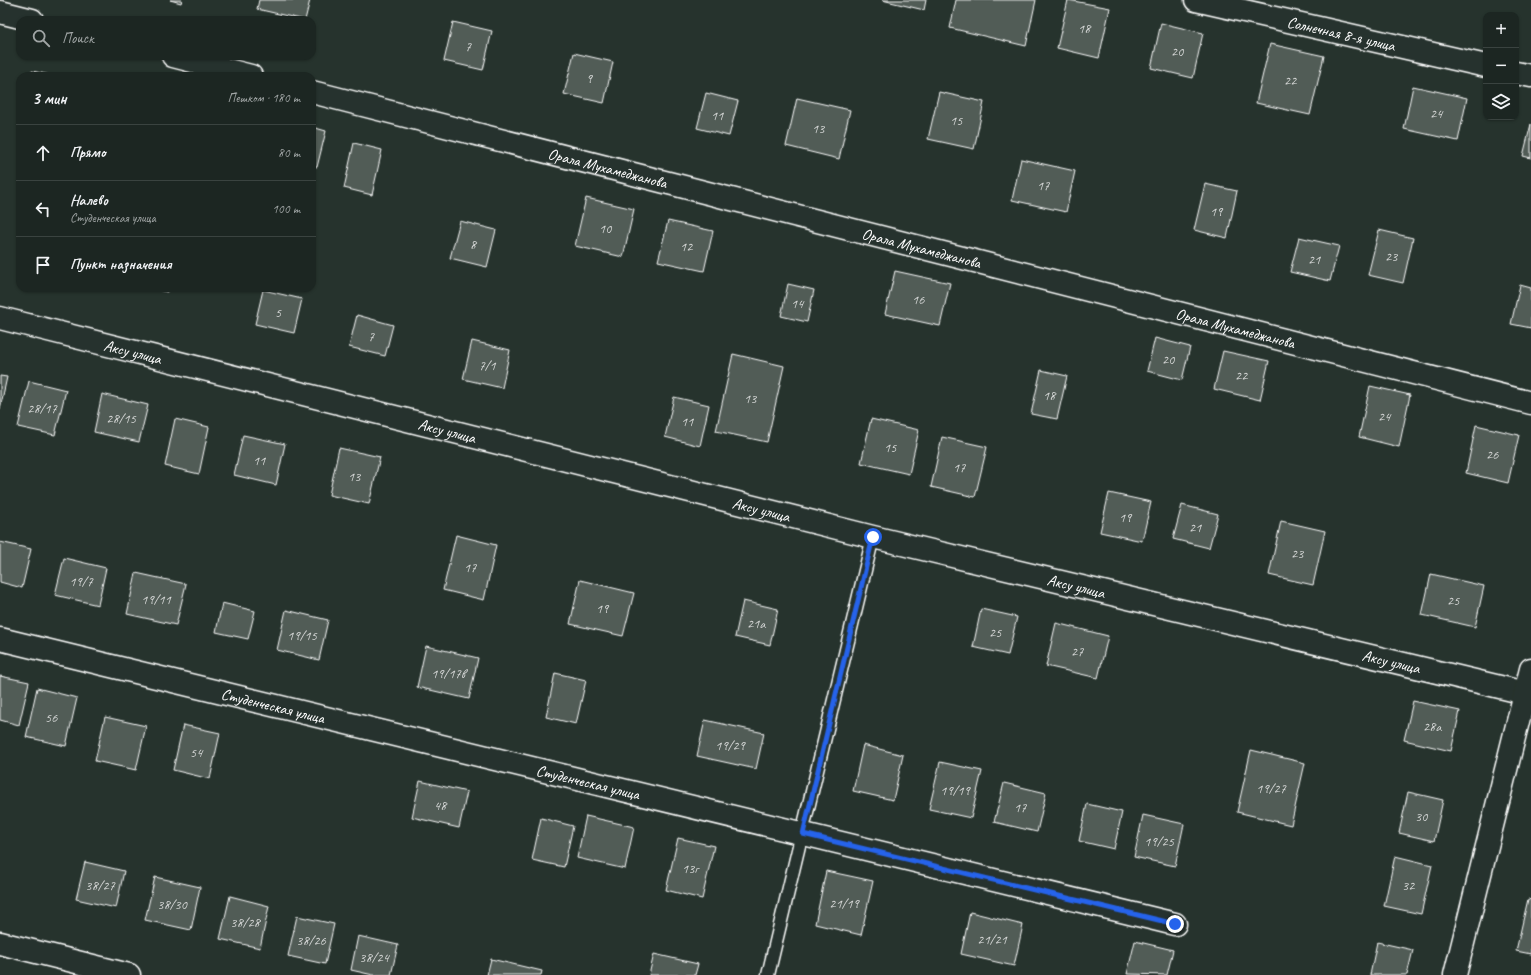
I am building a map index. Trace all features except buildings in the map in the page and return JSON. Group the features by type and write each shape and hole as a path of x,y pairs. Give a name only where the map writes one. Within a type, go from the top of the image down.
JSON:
{"street":[{"name":"Солнечная 8-я улица","path":"1196,0 1483,65"},
{"path":"0,12 16,16"},
{"path":"188,60 235,72"},
{"path":"1519,74 1531,76"},
{"name":"Орала Мухамеджанова","path":"316,93 1531,403"},
{"name":"Аксу улица","path":"0,318 873,537 1525,693"},
{"name":"Студенческая улица","path":"0,639 1175,924"},
{"path":"1455,975 1531,669"},
{"path":"0,943 129,975"}],"lane":[{"path":"768,975 873,537"}],"route":[{"path":"873,537 803,834 1175,924"}]}
